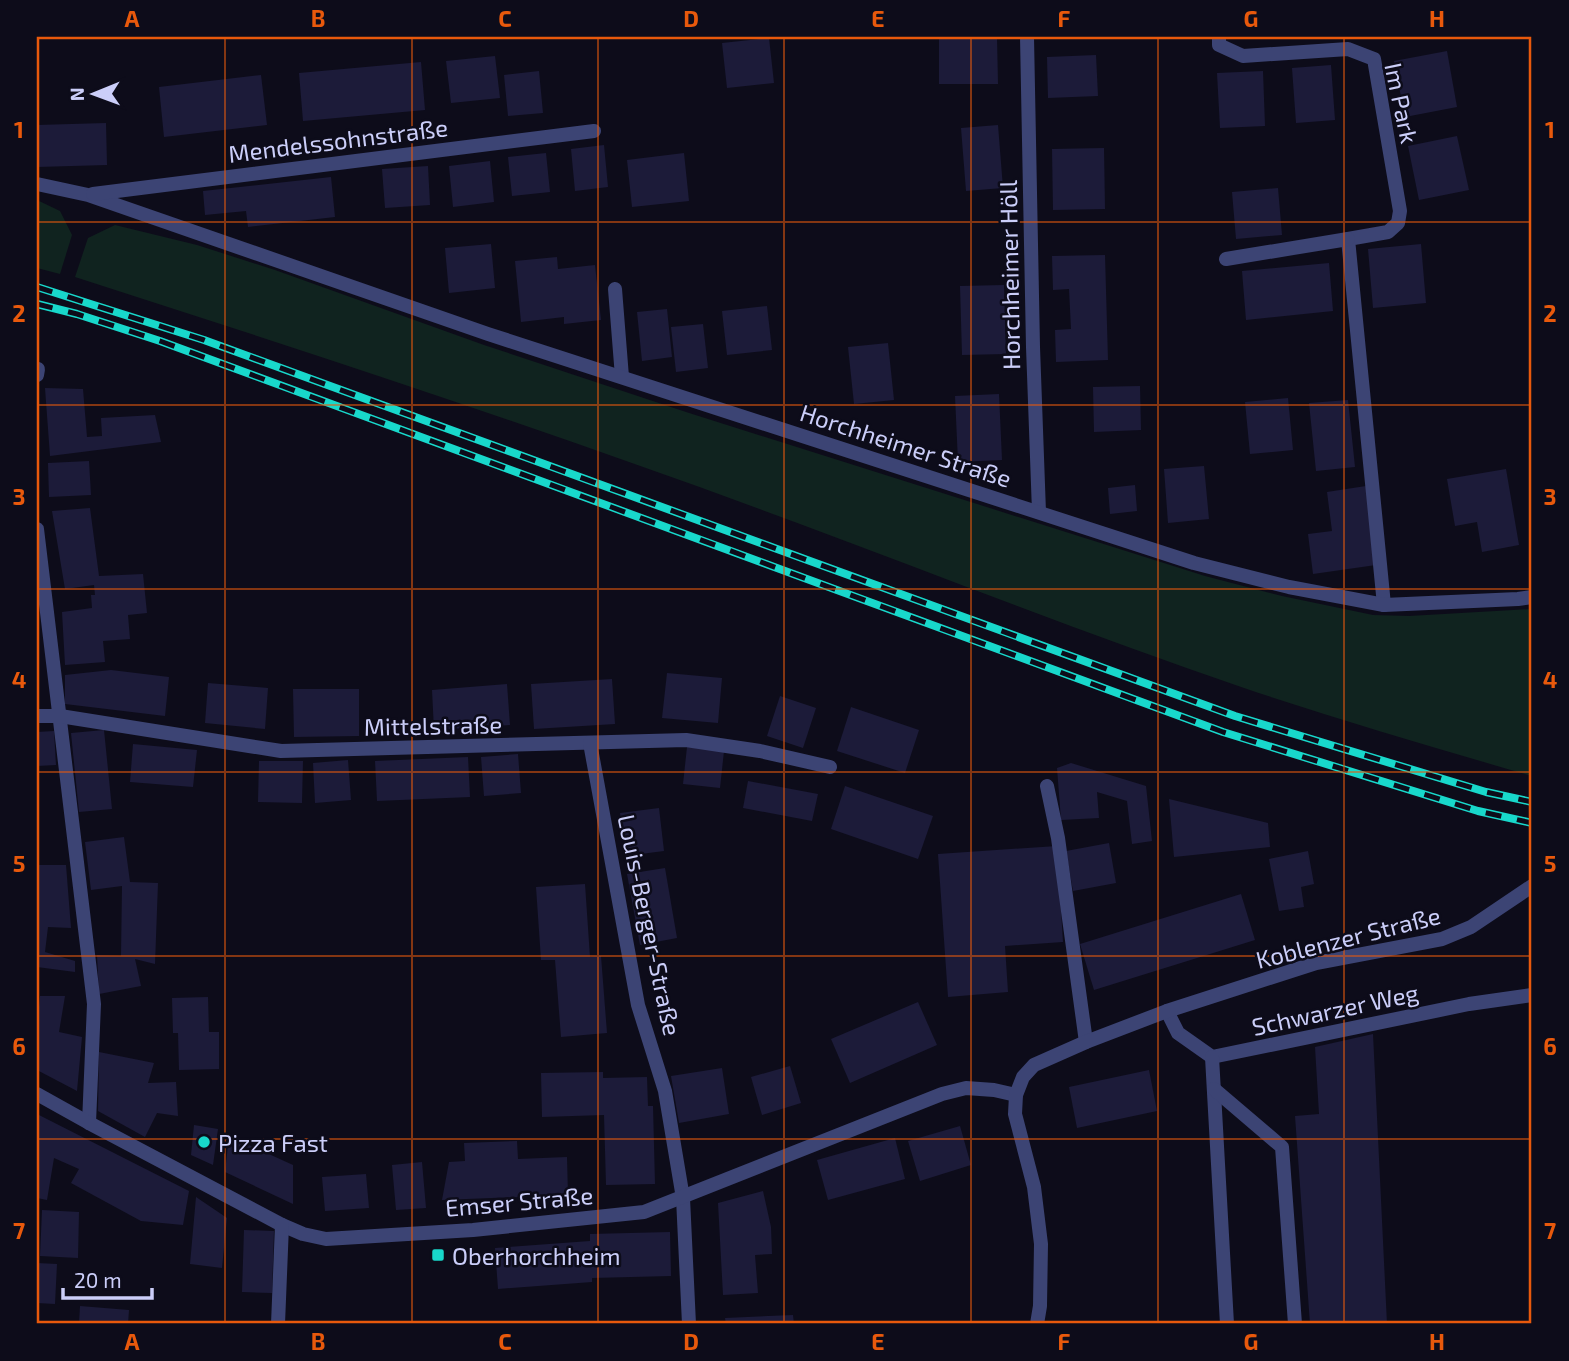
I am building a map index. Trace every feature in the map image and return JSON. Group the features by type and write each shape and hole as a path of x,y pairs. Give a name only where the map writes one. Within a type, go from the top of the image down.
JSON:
{"street":[{"name":"Horchheimer Höll","path":"1027,37 1039,512"},
{"name":"Im Park","path":"1219,37 1219,45 1243,57 1348,48 1374,59 1400,211 1398,223 1388,232 1226,259"},
{"name":"Mendelssohnstraße","path":"88,195 594,131"},
{"name":"Mendelssohnstraße","path":"37,184 88,195 278,262"},
{"path":"1348,239 1384,605"},
{"name":"Horchheimer Straße","path":"278,262 488,334 1194,563 1289,587 1384,605 1532,597"},
{"path":"615,289 622,377"},
{"path":"37,529 94,1004 89,1123"},
{"name":"Mittelstraße","path":"37,716 60,716 281,751 686,740 760,751 830,767"},
{"name":"Louis-Berger-Straße","path":"590,743 638,1005 665,1091 683,1198 690,1324"},
{"path":"1047,786 1058,838 1087,1042"},
{"name":"Koblenzer Straße","path":"1016,1095 1023,1077 1034,1065 1087,1042 1167,1012 1316,963 1442,939 1471,927 1532,886"},
{"name":"Schwarzer Weg","path":"1212,1057 1469,1004 1532,995"},
{"path":"1167,1012 1178,1033 1212,1057 1227,1324"},
{"name":"Emser Straße","path":"37,1094 282,1225 303,1234 326,1239 473,1230 644,1212 942,1094 965,1088 1016,1095"},
{"path":"1214,1089 1282,1147 1295,1324"},
{"path":"1016,1095 1015,1114 1034,1187 1041,1244 1041,1306 1037,1324"},
{"path":"278,1324 282,1225"}],"green space":[{"path":"37,200 60,211 72,235 60,274 37,268"},
{"path":"115,225 197,245 275,270 484,345 686,412 1205,576 1373,615 1409,616 1532,609 1532,776 1351,723 1188,669 800,524 530,427 75,277 88,238"}],"building":[{"path":"939,37 997,37 998,84 939,84"},
{"path":"769,38 774,83 727,88 722,43"},
{"path":"1447,51 1457,107 1405,117 1394,61"},
{"path":"1096,55 1098,96 1048,98 1047,57"},
{"path":"495,56 500,98 451,103 446,61"},
{"path":"421,62 425,110 303,121 299,73"},
{"path":"1331,65 1335,120 1296,123 1292,68"},
{"path":"539,71 543,113 508,116 504,75"},
{"path":"1263,71 1265,126 1220,128 1217,73"},
{"path":"261,75 267,125 164,137 159,87"},
{"path":"106,123 107,165 37,167 37,125"},
{"path":"998,125 1003,188 966,191 961,128"},
{"path":"1457,136 1469,190 1419,200 1408,146"},
{"path":"604,145 608,187 575,191 571,149"},
{"path":"1104,148 1105,209 1053,210 1052,149"},
{"path":"546,153 550,192 512,196 508,157"},
{"path":"684,153 689,201 632,207 627,160"},
{"path":"490,161 494,202 453,207 449,166"},
{"path":"428,166 430,205 385,208 382,169"},
{"path":"331,177 335,217 248,227 246,211 205,215 203,191"},
{"path":"1278,188 1282,235 1236,239 1232,192"},
{"path":"491,244 495,288 449,293 445,248"},
{"path":"1421,244 1426,303 1373,308 1368,249"},
{"path":"1105,255 1108,360 1056,362 1055,330 1071,329 1069,289 1053,290 1052,256"},
{"path":"557,257 558,269 595,265 601,320 564,324 564,317 521,322 515,261"},
{"path":"1329,263 1333,311 1246,320 1242,271"},
{"path":"1004,285 1006,354 962,355 960,286"},
{"path":"767,306 772,350 727,355 722,311"},
{"path":"667,309 672,357 642,361 637,312"},
{"path":"703,324 708,368 676,372 671,327"},
{"path":"888,343 894,400 854,404 848,347"},
{"path":"1140,386 1141,430 1094,432 1093,387"},
{"path":"45,388 83,389 87,437 102,436 101,418 155,415 161,442 50,456"},
{"path":"999,394 1002,460 958,462 955,396"},
{"path":"1288,398 1293,450 1250,454 1245,402"},
{"path":"1348,400 1355,467 1316,471 1309,403"},
{"path":"89,461 91,495 49,497 48,463"},
{"path":"1204,466 1209,519 1168,523 1164,469"},
{"path":"1506,469 1519,545 1482,552 1477,522 1455,526 1447,479"},
{"path":"1135,485 1137,511 1110,514 1108,488"},
{"path":"1366,486 1376,565 1313,574 1308,534 1332,531 1327,492"},
{"path":"90,508 99,576 143,574 147,613 128,615 130,639 103,641 105,662 65,665 62,612 92,608 91,595 95,595 94,585 65,589 52,511"},
{"path":"111,670 169,677 165,716 65,704 65,675"},
{"path":"667,673 722,678 718,723 662,718"},
{"path":"612,679 615,724 534,729 531,684"},
{"path":"208,683 268,688 265,729 205,723"},
{"path":"507,684 510,725 434,730 432,690"},
{"path":"293,689 359,689 359,736 294,737"},
{"path":"780,696 816,708 803,748 767,736"},
{"path":"851,707 919,730 905,773 837,751"},
{"path":"104,730 112,809 79,812 71,733"},
{"path":"54,731 56,765 37,766 37,732"},
{"path":"133,744 197,750 193,787 130,782"},
{"path":"687,747 724,751 720,788 683,784"},
{"path":"518,754 521,793 484,796 481,757"},
{"path":"468,757 470,797 377,801 375,761"},
{"path":"348,760 351,800 315,803 313,763"},
{"path":"259,761 303,761 302,803 258,802"},
{"path":"1071,763 1146,786 1152,841 1132,844 1127,801 1097,792 1099,818 1061,820 1057,768"},
{"path":"748,781 818,794 812,821 743,808"},
{"path":"845,786 933,816 918,859 831,829"},
{"path":"1169,799 1268,823 1270,847 1174,857"},
{"path":"659,808 664,851 625,856 620,813"},
{"path":"124,837 130,882 158,883 155,964 135,959 141,986 99,994 97,955 121,956 122,886 91,890 85,842"},
{"path":"1109,843 1116,883 1073,891 1066,851"},
{"path":"1057,846 1063,942 1005,946 1008,992 948,997 938,854"},
{"path":"1308,851 1314,884 1301,887 1304,907 1279,911 1269,859"},
{"path":"37,865 66,865 71,928 48,927 45,952 75,961 75,972 37,967"},
{"path":"665,868 677,938 640,945 627,874"},
{"path":"585,884 590,957 601,956 607,1033 561,1037 555,960 541,960 536,887"},
{"path":"1241,894 1255,940 1094,990 1080,944"},
{"path":"40,996 65,996 59,1032 82,1037 77,1091 37,1070"},
{"path":"208,997 209,1032 219,1032 219,1069 179,1070 178,1033 173,1033 172,998"},
{"path":"918,1002 937,1045 850,1083 831,1039"},
{"path":"1373,1034 1387,1324 1310,1324 1295,1116 1319,1114 1315,1047"},
{"path":"99,1052 154,1063 148,1083 176,1082 178,1116 157,1113 145,1137 98,1111"},
{"path":"790,1066 801,1103 762,1115 751,1077"},
{"path":"722,1068 729,1114 679,1123 671,1076"},
{"path":"1149,1070 1157,1111 1077,1128 1069,1087"},
{"path":"603,1072 603,1078 647,1077 648,1106 653,1106 655,1184 606,1185 604,1115 542,1117 541,1073"},
{"path":"37,1114 189,1191 183,1225 141,1221 71,1183 79,1169 54,1158 47,1200 37,1198"},
{"name":"Pizza Fast","path":"194,1125 218,1129 213,1165 191,1155"},
{"path":"960,1126 971,1165 920,1181 908,1141"},
{"path":"229,1136 293,1165 293,1204 225,1172"},
{"path":"895,1138 905,1179 828,1200 817,1160"},
{"path":"517,1141 518,1159 567,1157 568,1195 442,1200 449,1162 465,1161 464,1143"},
{"path":"422,1162 426,1208 396,1210 392,1165"},
{"path":"366,1174 369,1208 325,1211 322,1177"},
{"path":"763,1191 771,1227 772,1254 755,1255 758,1293 723,1295 718,1203"},
{"path":"196,1197 227,1218 222,1268 190,1264"},
{"path":"42,1210 79,1212 78,1258 40,1256"},
{"path":"244,1230 274,1231 272,1293 242,1292"},
{"path":"670,1232 671,1276 592,1278 592,1282 498,1289 495,1248 590,1241 590,1234"},
{"path":"37,1263 57,1264 55,1304 37,1303"},
{"path":"80,1306 129,1310 128,1324 79,1324"},
{"path":"793,1315 794,1324 726,1324 725,1318"}],"railway":[{"path":"37,287 204,340 1235,716 1486,792 1532,802"},
{"path":"37,304 160,341 1223,732 1478,811 1532,823"}],"place":[{"name":"Pizza Fast","path":"204,1142"},
{"name":"Oberhorchheim","path":"438,1255"}]}
